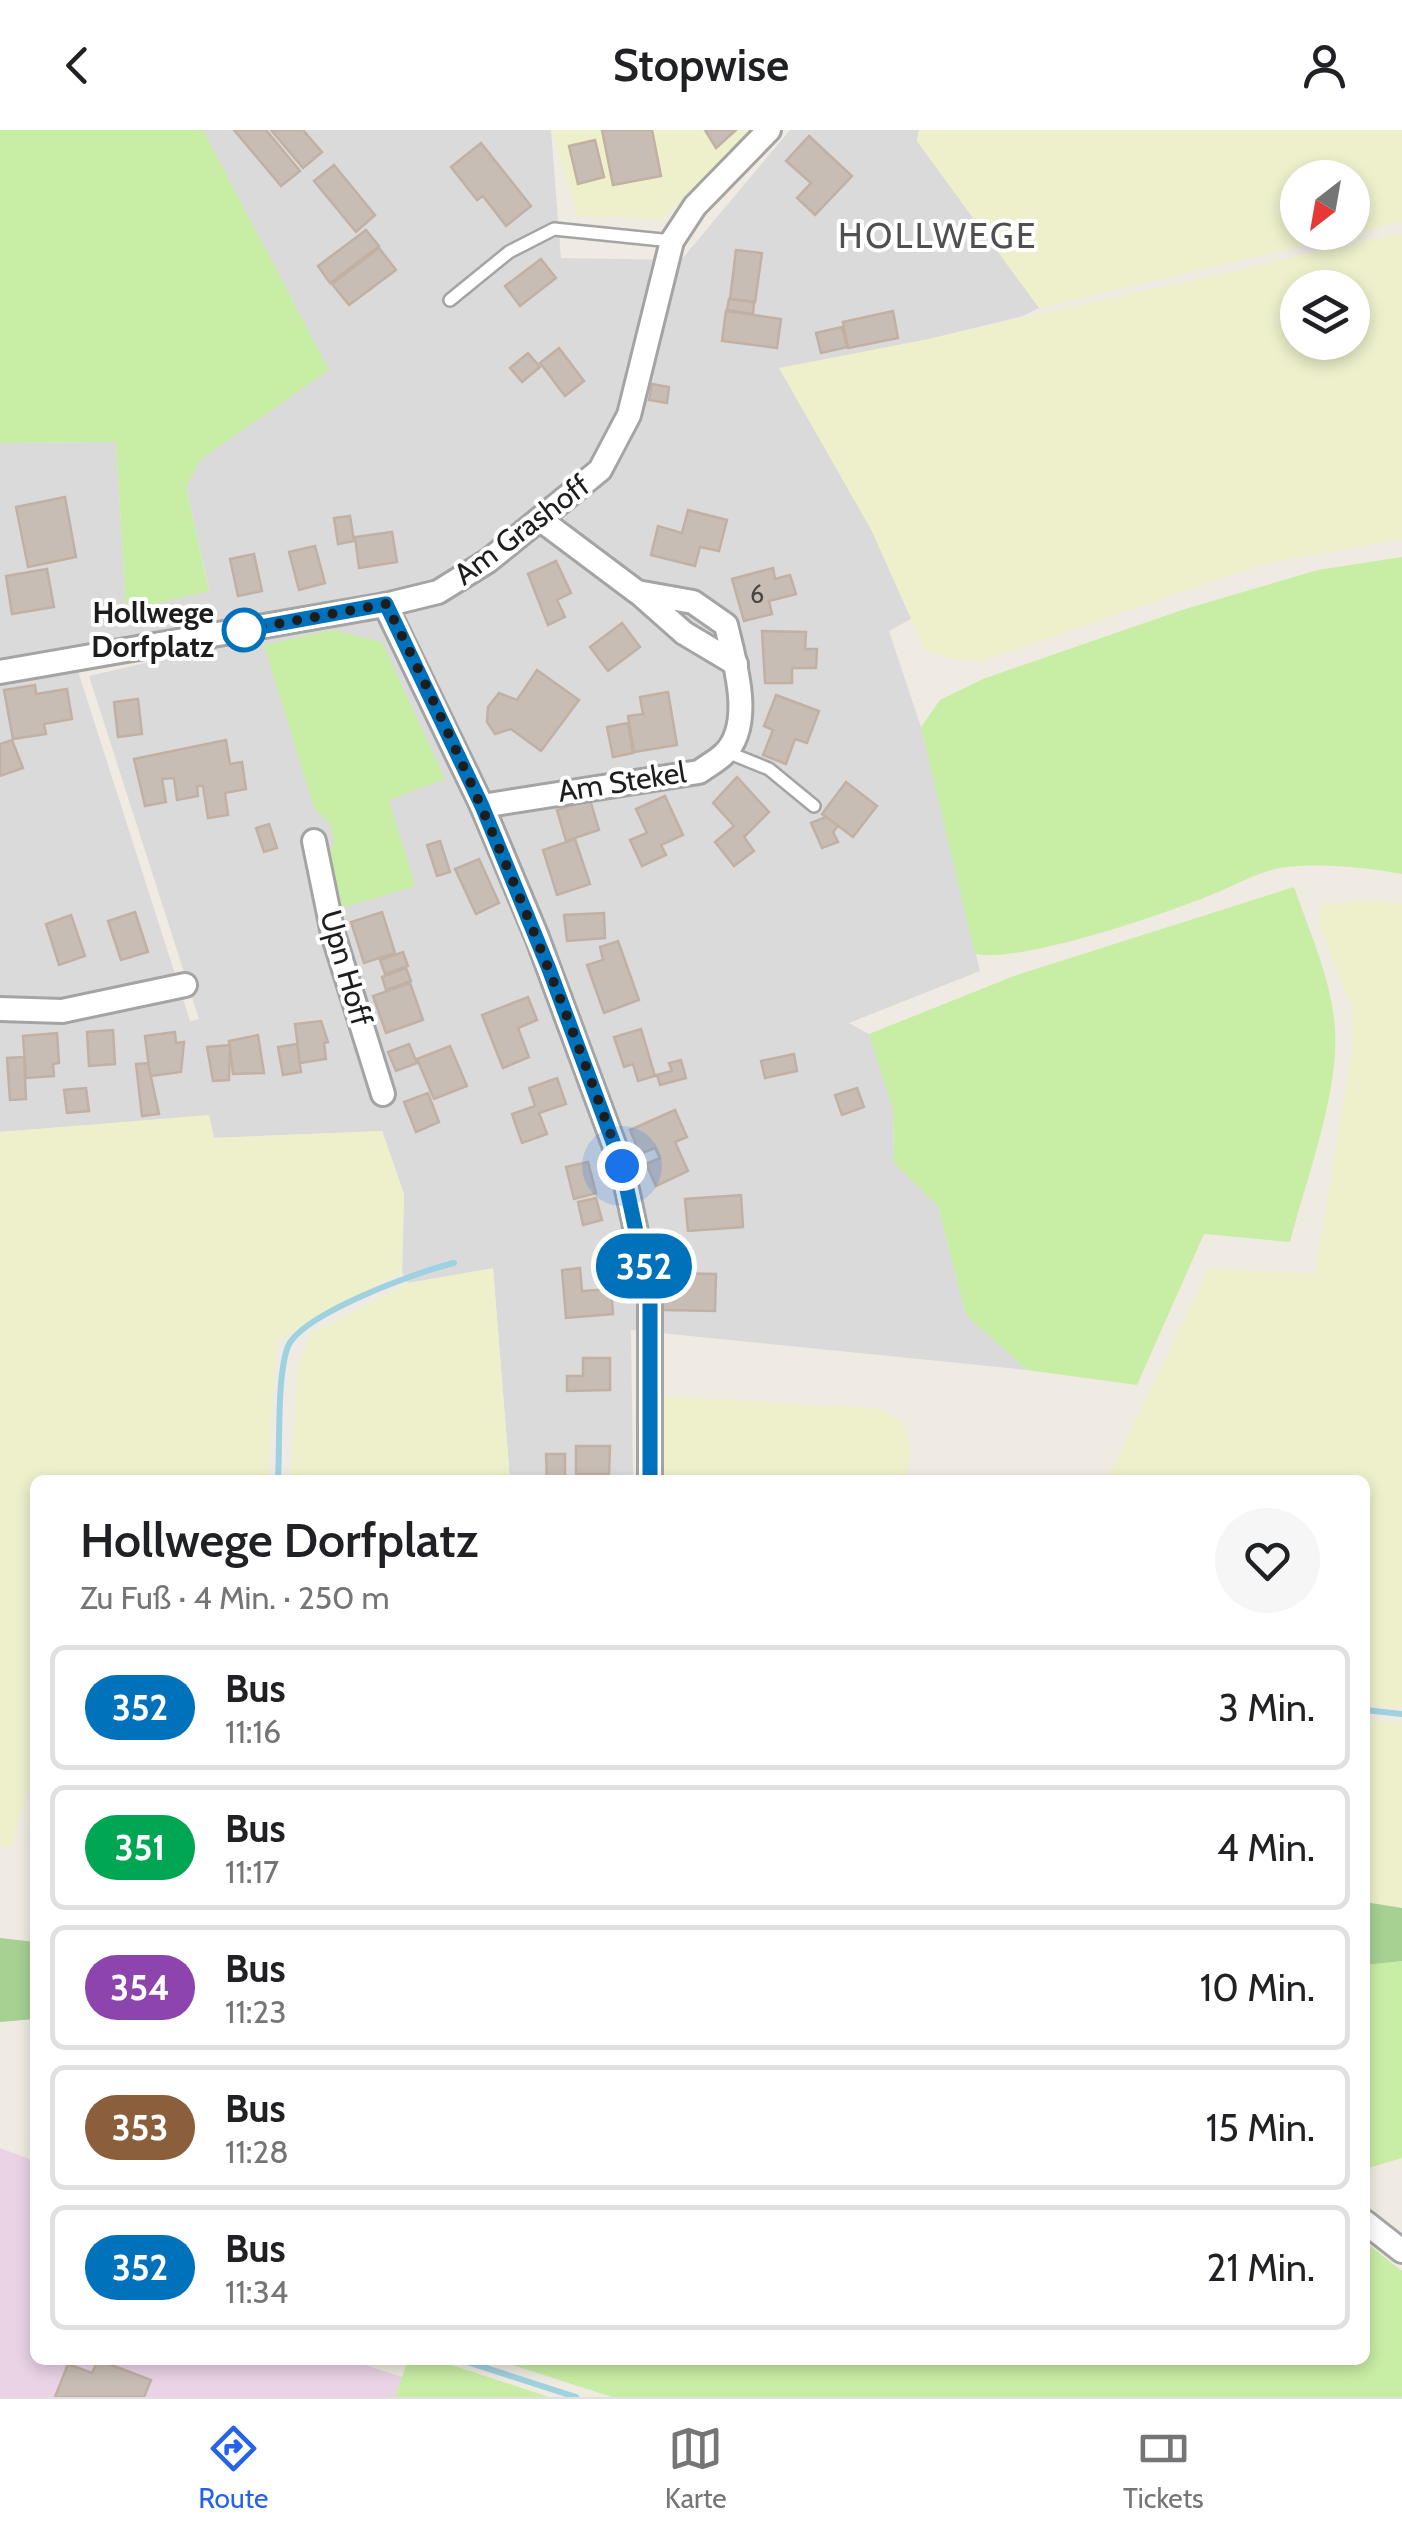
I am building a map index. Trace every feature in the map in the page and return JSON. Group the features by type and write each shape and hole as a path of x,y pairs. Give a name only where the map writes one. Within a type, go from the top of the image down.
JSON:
{"street":[{"name":"Am Grashoff","path":"0,672 438,592 541,520 585,486 615,449 629,415 672,240 696,206 769,130"},
{"name":"Am Stekel","path":"541,520 637,592 684,633 736,664"},
{"name":"Am Stekel","path":"482,806 698,772 727,752 738,726 736,664 726,626 709,610 677,597 637,592"},
{"path":"386,604 482,806 558,992 622,1166 650,1297 650,1475"},
{"name":"Upn Hoff","path":"314,841 333,934 383,1094"},
{"path":"0,1009 62,1010 184,985"},
{"path":"1370,2226 1402,2250"}],"lane":[{"path":"450,300 509,252 554,228 672,240"},
{"path":"727,752 769,768 814,806"}],"shaded area":[{"path":"203,130 551,130 561,258 681,260 790,130 919,130 917,141 1039,308 1023,316 929,339 780,369 872,531 911,619 889,631 921,727 980,971 849,1023 869,1034 893,1109 894,1163 938,1206 966,1315 1027,1370 631,1330 633,1475 510,1475 493,1269 408,1283 402,1272 404,1194 382,1131 214,1138 209,1116 0,1132 0,686 78,671 190,1021 199,1019 89,676 154,661 148,634 0,659 0,443 116,442 126,609 209,590 186,487 200,459 329,370"},
{"path":"0,2148 30,2159 30,2365 365,2365 402,2377 395,2397 0,2397"}],"green space":[{"path":"0,130 203,130 329,370 201,459 186,487 209,591 126,610 116,442 0,443"},
{"path":"552,130 754,130 662,219 577,215"},
{"path":"919,130 1402,130 1402,222 1370,230 1370,160 1280,160 1280,250 1284,250 1039,308 917,141"},
{"path":"1402,233 1402,539 1262,564 983,661 953,659 925,649 872,531 779,368 929,339 1326,250 1370,250 1370,240"},
{"path":"1402,557 1402,874 1329,866 1276,869 1090,936 1024,952 975,954 921,727 940,700 983,679 1182,610 1318,570"},
{"path":"333,630 382,642 445,779 389,800 415,886 335,910 326,858 334,843 330,824 314,808 264,645"},
{"path":"1294,887 1330,993 1335,1054 1327,1108 1290,1242 1204,1234 1137,1385 1027,1370 966,1315 938,1206 894,1163 893,1109 869,1034 1014,976"},
{"path":"1373,900 1402,904 1402,1708 1370,1705 1370,1475 1109,1475 1209,1268 1315,1274 1353,1045 1353,1010 1320,928 1319,905"},
{"path":"209,1115 214,1138 382,1131 404,1194 402,1272 277,1340 267,1475 30,1475 30,1791 26,1791 12,1847 0,1845 0,1132"},
{"path":"493,1268 510,1475 290,1475 299,1360 311,1334 408,1283"},
{"path":"664,1396 881,1409 903,1423 911,1448 906,1475 664,1475"},
{"path":"1370,1720 1402,1723 1402,1908 1370,1903"},
{"path":"1370,1903 1402,1908 1402,1961 1370,1964"},
{"path":"0,1938 30,1941 30,2019 0,2022"},
{"path":"1402,1961 1402,2158 1370,2168 1370,1964"},
{"path":"1370,2246 1402,2271 1402,2397 612,2397 513,2365 1370,2365"},
{"path":"406,2365 451,2365 549,2397 395,2397"}],"building":[{"path":"234,130 266,130 300,171 281,186"},
{"path":"271,130 303,130 322,152 303,168"},
{"path":"602,130 652,130 661,176 613,185"},
{"path":"705,130 736,130 716,148"},
{"path":"809,136 852,176 815,215 797,198 811,183 786,161"},
{"path":"595,140 604,177 578,184 569,146"},
{"path":"481,143 531,206 506,226 483,196 477,200 451,167"},
{"path":"334,165 375,215 356,232 314,181"},
{"path":"366,230 379,246 330,283 318,266"},
{"path":"379,248 396,270 349,305 332,284"},
{"path":"736,250 762,253 755,302 730,299"},
{"path":"541,259 556,278 520,306 505,286"},
{"path":"729,299 754,302 753,314 727,310"},
{"path":"726,311 781,319 777,348 722,341"},
{"path":"893,311 898,338 848,348 843,322"},
{"path":"842,327 847,347 821,353 816,333"},
{"path":"559,348 584,381 565,396 540,363"},
{"path":"528,353 540,367 522,382 510,368"},
{"path":"652,384 669,387 667,403 649,400"},
{"path":"65,497 76,557 28,567 16,507"},
{"path":"688,510 727,520 719,551 700,547 695,566 651,555 658,526 682,533"},
{"path":"350,516 354,541 338,544 334,518"},
{"path":"392,532 397,562 359,568 355,537"},
{"path":"315,546 325,583 299,590 289,552"},
{"path":"254,554 262,591 238,596 230,559"},
{"path":"556,561 571,593 557,600 565,617 548,625 528,574"},
{"path":"773,568 775,579 790,575 796,594 769,601 772,614 744,621 732,579"},
{"path":"47,569 54,607 12,614 6,576"},
{"path":"622,623 640,647 608,671 590,647"},
{"path":"762,631 806,632 805,649 817,649 816,668 792,668 792,683 765,683"},
{"path":"537,670 579,700 541,751 511,729 495,734 487,722 488,707 499,693 517,700"},
{"path":"35,685 36,694 67,689 72,719 44,724 46,734 13,739 4,690"},
{"path":"668,692 677,745 634,752 628,716 643,714 640,697"},
{"path":"776,695 819,711 807,743 795,739 786,764 763,755 773,730 764,726"},
{"path":"138,699 142,734 118,737 114,702"},
{"path":"628,723 633,753 613,757 607,727"},
{"path":"12,740 23,768 0,776 0,744"},
{"path":"226,740 230,764 242,762 246,789 225,793 228,815 208,818 203,786 197,786 198,796 177,800 174,778 162,779 166,802 145,806 134,759"},
{"path":"737,777 769,812 744,837 754,851 734,866 715,842 734,826 713,803"},
{"path":"846,782 877,806 853,837 822,814"},
{"path":"665,796 683,835 661,845 666,855 642,866 630,840 647,833 636,809"},
{"path":"590,800 599,830 566,841 557,810"},
{"path":"826,817 838,826 833,832 838,842 822,848 811,823"},
{"path":"269,824 277,848 264,852 256,828"},
{"path":"575,839 590,884 557,895 543,850"},
{"path":"440,841 450,872 437,876 427,845"},
{"path":"479,859 499,903 476,914 455,869"},
{"path":"135,912 148,952 121,960 108,921"},
{"path":"382,912 395,953 364,963 351,922"},
{"path":"604,913 605,938 567,941 564,915"},
{"path":"71,915 85,956 59,965 46,924"},
{"path":"618,941 639,1000 604,1013 587,965 603,960 600,947"},
{"path":"403,952 408,966 385,974 380,960"},
{"path":"406,968 411,981 386,990 382,977"},
{"path":"410,983 423,1020 386,1033 373,996"},
{"path":"528,997 537,1020 518,1028 529,1057 503,1068 482,1015"},
{"path":"321,1021 328,1042 324,1043 326,1059 300,1063 295,1024"},
{"path":"641,1029 655,1076 638,1081 633,1064 624,1067 614,1037"},
{"path":"113,1030 115,1064 89,1066 87,1032"},
{"path":"175,1032 176,1043 184,1042 181,1072 150,1076 145,1036"},
{"path":"57,1033 59,1063 53,1064 54,1076 26,1078 23,1036"},
{"path":"258,1035 264,1073 233,1074 229,1041"},
{"path":"297,1044 301,1072 283,1075 278,1047"},
{"path":"409,1044 417,1063 396,1071 388,1052"},
{"path":"230,1045 229,1080 213,1081 207,1047"},
{"path":"450,1046 467,1086 434,1099 417,1059"},
{"path":"794,1054 797,1071 765,1078 761,1061"},
{"path":"24,1057 26,1099 10,1100 7,1058"},
{"path":"681,1060 686,1078 660,1085 657,1075 672,1071 669,1063"},
{"path":"148,1063 159,1114 142,1116 136,1064"},
{"path":"557,1078 566,1104 539,1113 547,1134 522,1143 512,1114 535,1106 529,1088"},
{"path":"86,1088 89,1111 67,1113 64,1090"},
{"path":"857,1088 864,1107 842,1115 835,1095"},
{"path":"428,1093 439,1122 416,1132 404,1102"},
{"path":"675,1110 687,1137 675,1142 688,1171 656,1186 646,1164 660,1158 655,1148 640,1154 630,1130"},
{"path":"588,1162 596,1193 574,1199 566,1167"},
{"path":"741,1195 743,1227 688,1231 685,1199"},
{"path":"596,1198 602,1220 583,1225 578,1202"},
{"path":"580,1268 582,1291 611,1289 613,1314 566,1318 562,1270"},
{"path":"663,1273 716,1274 715,1311 663,1310"},
{"path":"583,1358 610,1358 610,1390 567,1391 567,1376 583,1376"},
{"path":"576,1446 610,1446 609,1474 576,1474"},
{"path":"546,1454 565,1454 565,1475 547,1475"},
{"path":"68,2365 92,2373 96,2365 111,2365 151,2380 144,2397 55,2397"}],"waterway":[{"path":"278,1475 282,1377 287,1349 296,1336 313,1322 362,1296 454,1263"},
{"path":"1370,1711 1402,1714"},
{"path":"477,2365 576,2397"}],"bus line":[{"name":"352","path":"244,630 386,604 423,678 536,937 622,1166 650,1297 650,1475"}],"place":[{"name":"Hollwege Dorfplatz","path":"244,630"}],"district":[{"name":"HOLLWEGE","path":"938,236"}],"route":[{"path":"244,630 386,604 482,806 587,1066 622,1166"}]}
